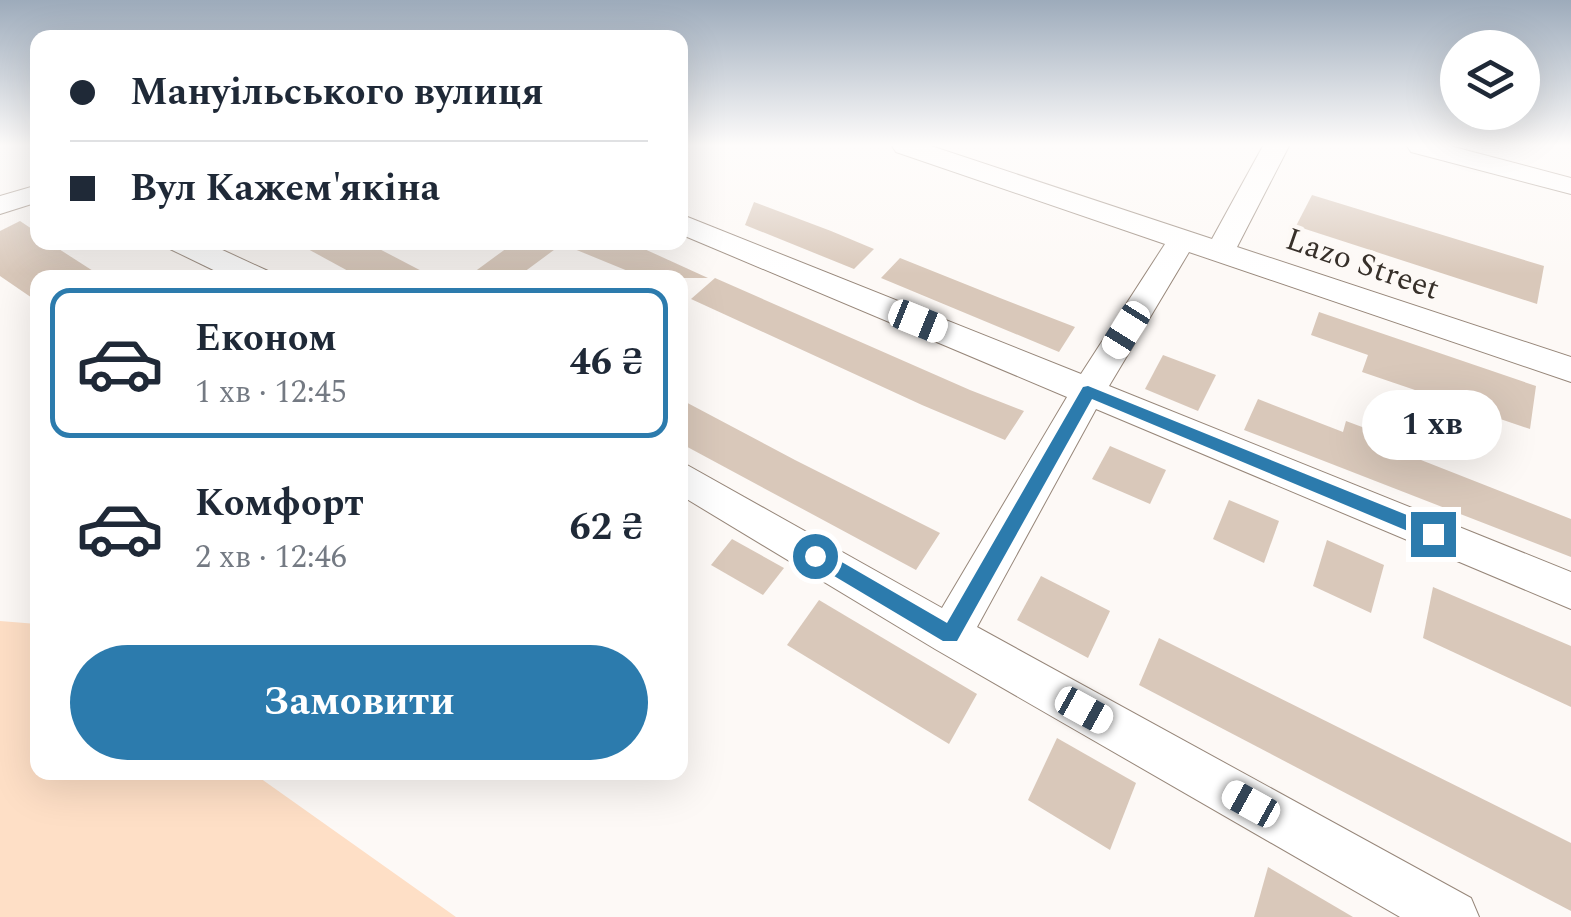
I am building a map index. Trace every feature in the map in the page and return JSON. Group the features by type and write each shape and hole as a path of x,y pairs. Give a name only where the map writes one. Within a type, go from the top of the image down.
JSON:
{"street":[{"name":"Lazo Street","path":"1034,189 1571,370"},
{"path":"1220,251 1253,189"},
{"path":"0,205 30,196"},
{"path":"688,226 1571,590"},
{"path":"950,635 1088,391 1182,238"},
{"path":"196,250 240,270"},
{"path":"688,481 950,635 1452,917"}],"shaded area":[{"path":"0,621 30,623 30,780 263,780 456,917 0,917"}],"building":[{"path":"1312,195 1544,266 1537,304 1296,226"},
{"path":"754,202 874,249 854,269 745,225"},
{"path":"20,221 30,228 30,250 60,250 92,270 30,270 30,297 0,276 0,231"},
{"path":"310,250 381,250 420,270 346,270"},
{"path":"504,250 554,250 527,270 477,270"},
{"path":"577,250 647,250 708,278 688,278 688,270 625,270"},
{"path":"900,258 1075,327 1059,352 881,278"},
{"path":"715,278 1024,411 1005,440 922,405 691,299"},
{"path":"1319,312 1536,386 1530,429 1362,372 1368,355 1311,335"},
{"path":"1163,355 1216,375 1198,411 1145,389"},
{"path":"1258,399 1343,432 1346,421 1424,450 1421,460 1571,519 1571,557 1244,430"},
{"path":"688,403 940,533 916,570 688,447"},
{"path":"1110,446 1166,470 1150,504 1092,479"},
{"path":"1229,500 1279,521 1264,563 1213,539"},
{"path":"732,539 784,568 763,595 711,565"},
{"path":"1327,540 1384,565 1371,613 1313,586"},
{"path":"1041,576 1110,611 1088,658 1017,620"},
{"path":"1433,587 1571,646 1571,707 1423,638"},
{"path":"819,600 977,694 949,744 787,645"},
{"path":"1159,638 1571,843 1571,911 1139,685"},
{"path":"1057,738 1136,783 1110,850 1028,800"},
{"path":"1268,867 1353,917 1254,917"}],"route":[{"path":"815,556 950,635 1088,391 1433,534"}]}
